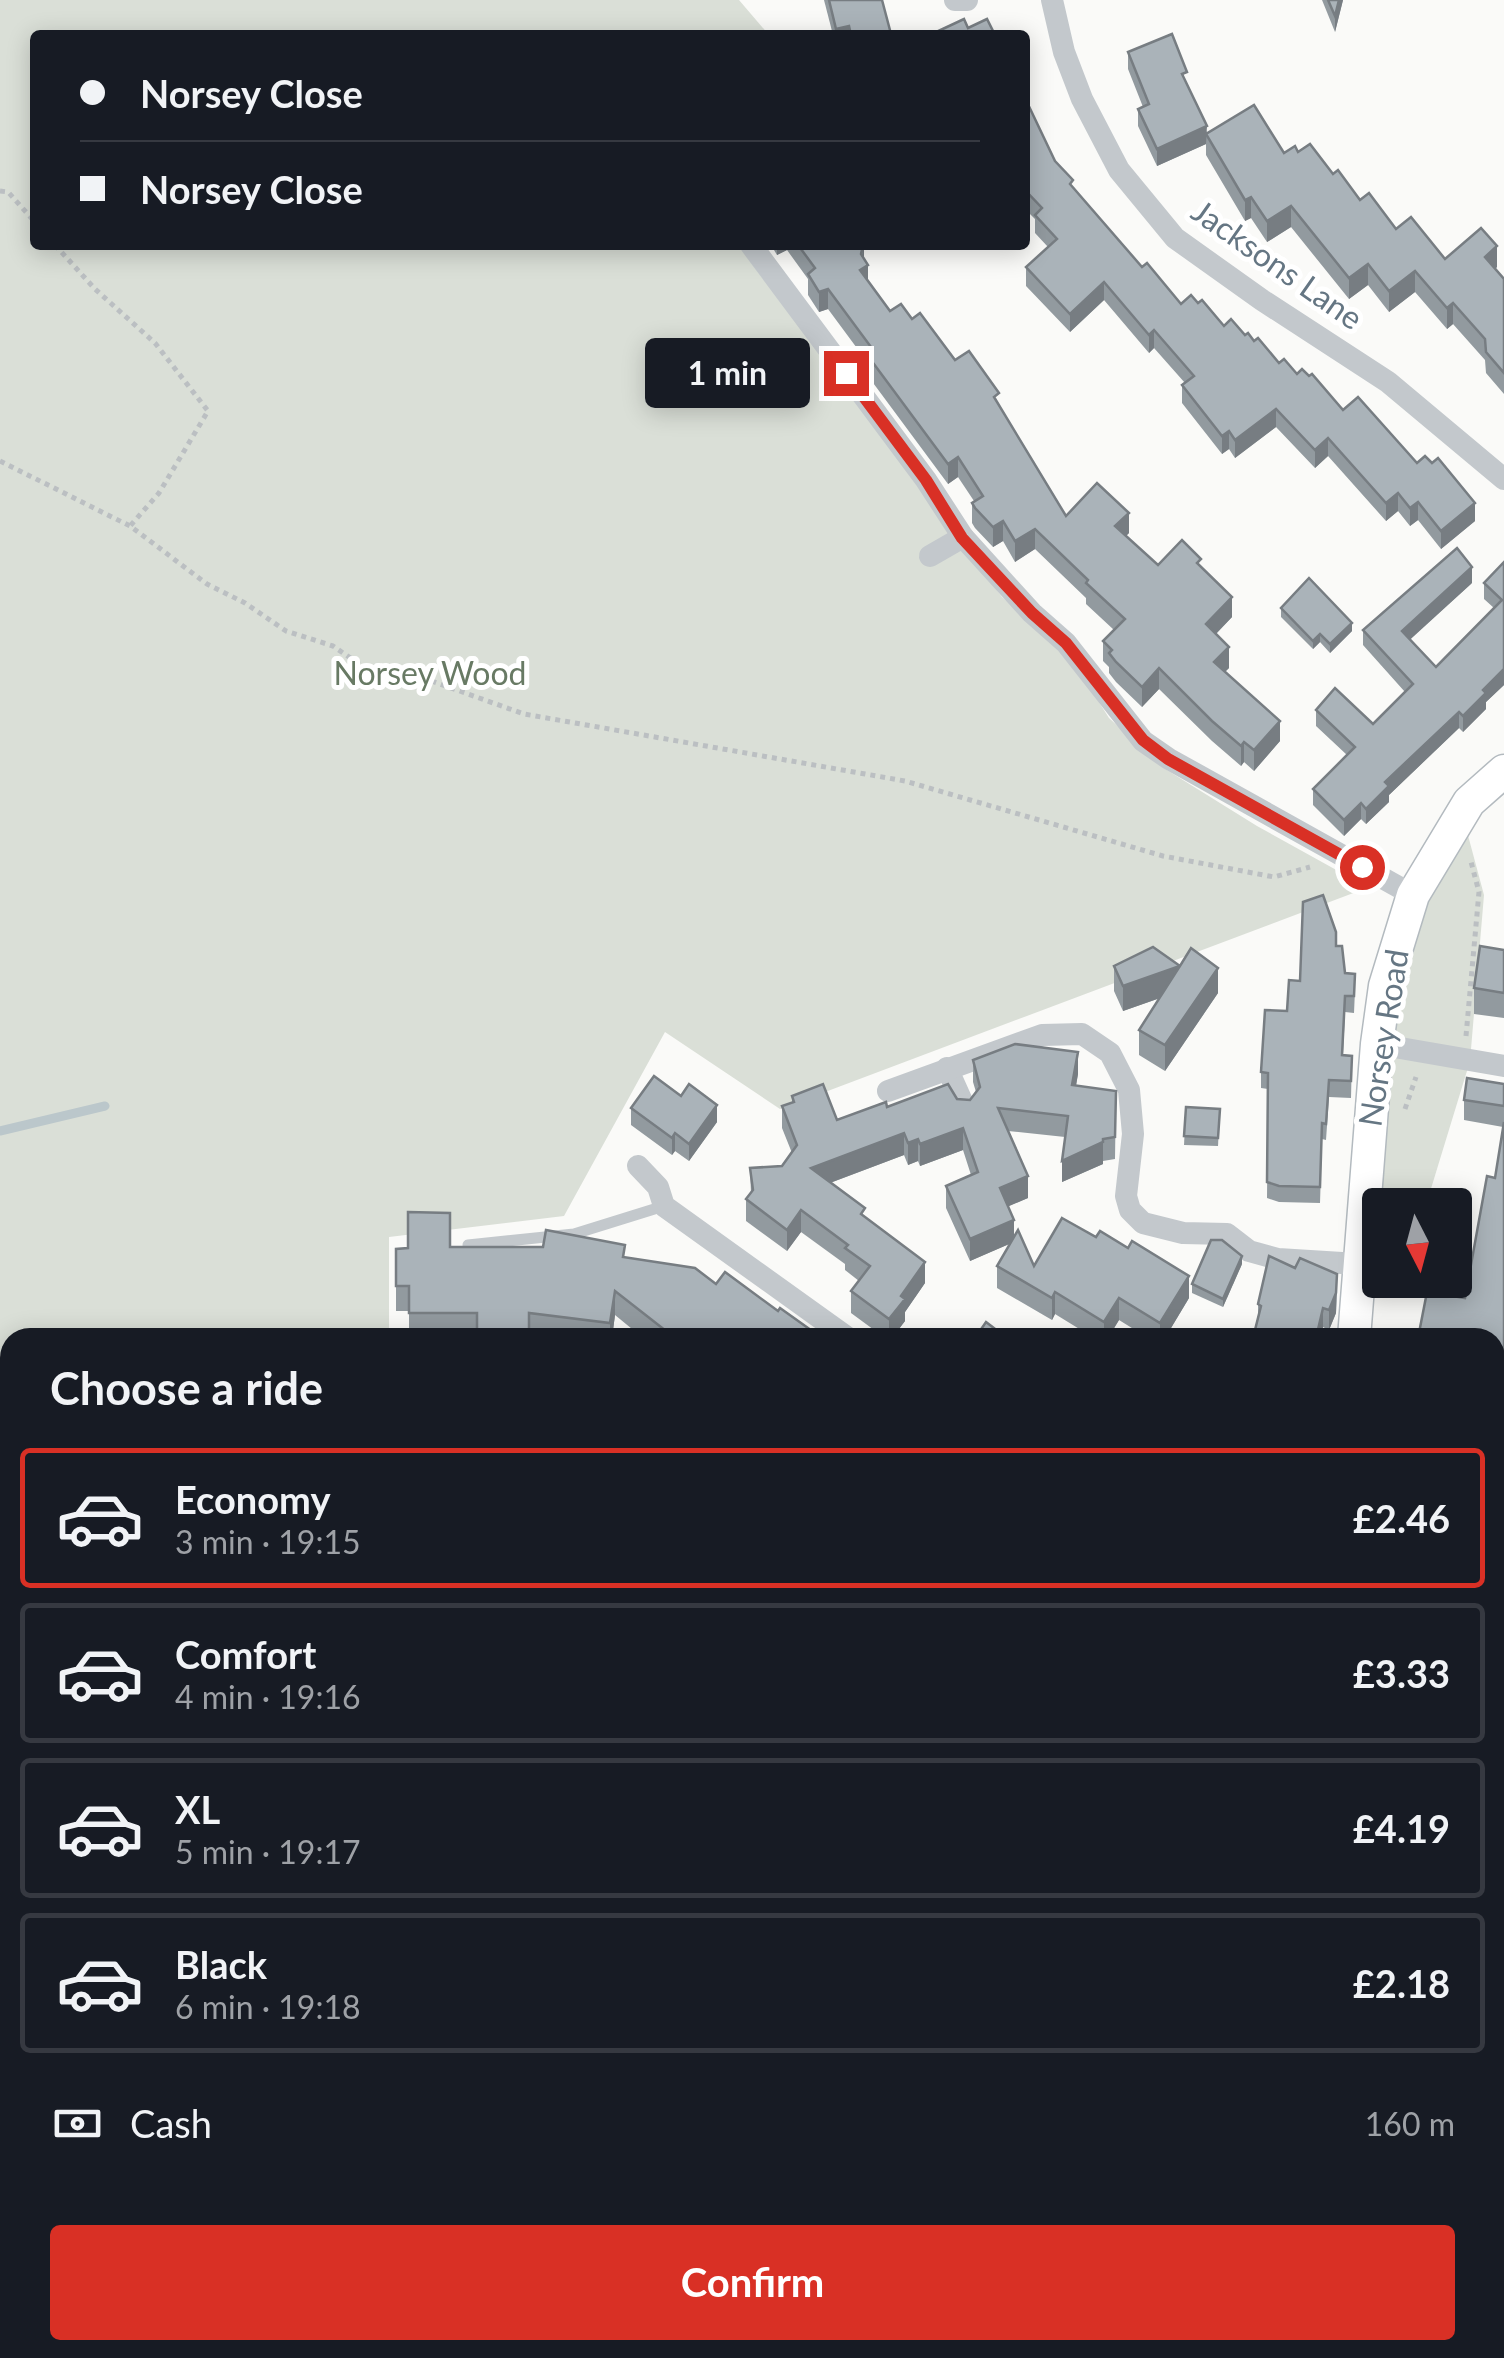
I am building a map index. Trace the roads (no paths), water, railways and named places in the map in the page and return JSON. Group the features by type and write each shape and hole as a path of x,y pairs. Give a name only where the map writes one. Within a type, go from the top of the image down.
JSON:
{"street":[{"path":"955,0 967,0"},
{"name":"Jacksons Lane","path":"1052,0 1064,52 1082,99 1119,170 1174,238 1388,382 1504,479"},
{"path":"755,250 926,480 962,538 1032,613 1066,643 1143,740 1168,759 1413,896"},
{"path":"930,556 962,538"},
{"path":"1066,643 1086,628"},
{"name":"Norsey Road","path":"1355,1328 1385,986 1413,896 1469,802 1504,771"},
{"path":"888,1091 1042,1035 1082,1034 1110,1053 1129,1090 1133,1134 1126,1196 1130,1210 1143,1224 1183,1233 1227,1234 1249,1251 1278,1259 1358,1264"},
{"path":"1377,1044 1504,1066"},
{"path":"947,1068 965,1108"},
{"path":"638,1166 658,1188 664,1206 834,1328"}],"lane":[{"path":"468,1245 574,1234 664,1206"}],"waterway":[{"path":"0,1131 105,1106"}],"park label":[{"name":"Norsey Wood","path":"430,674"}]}
